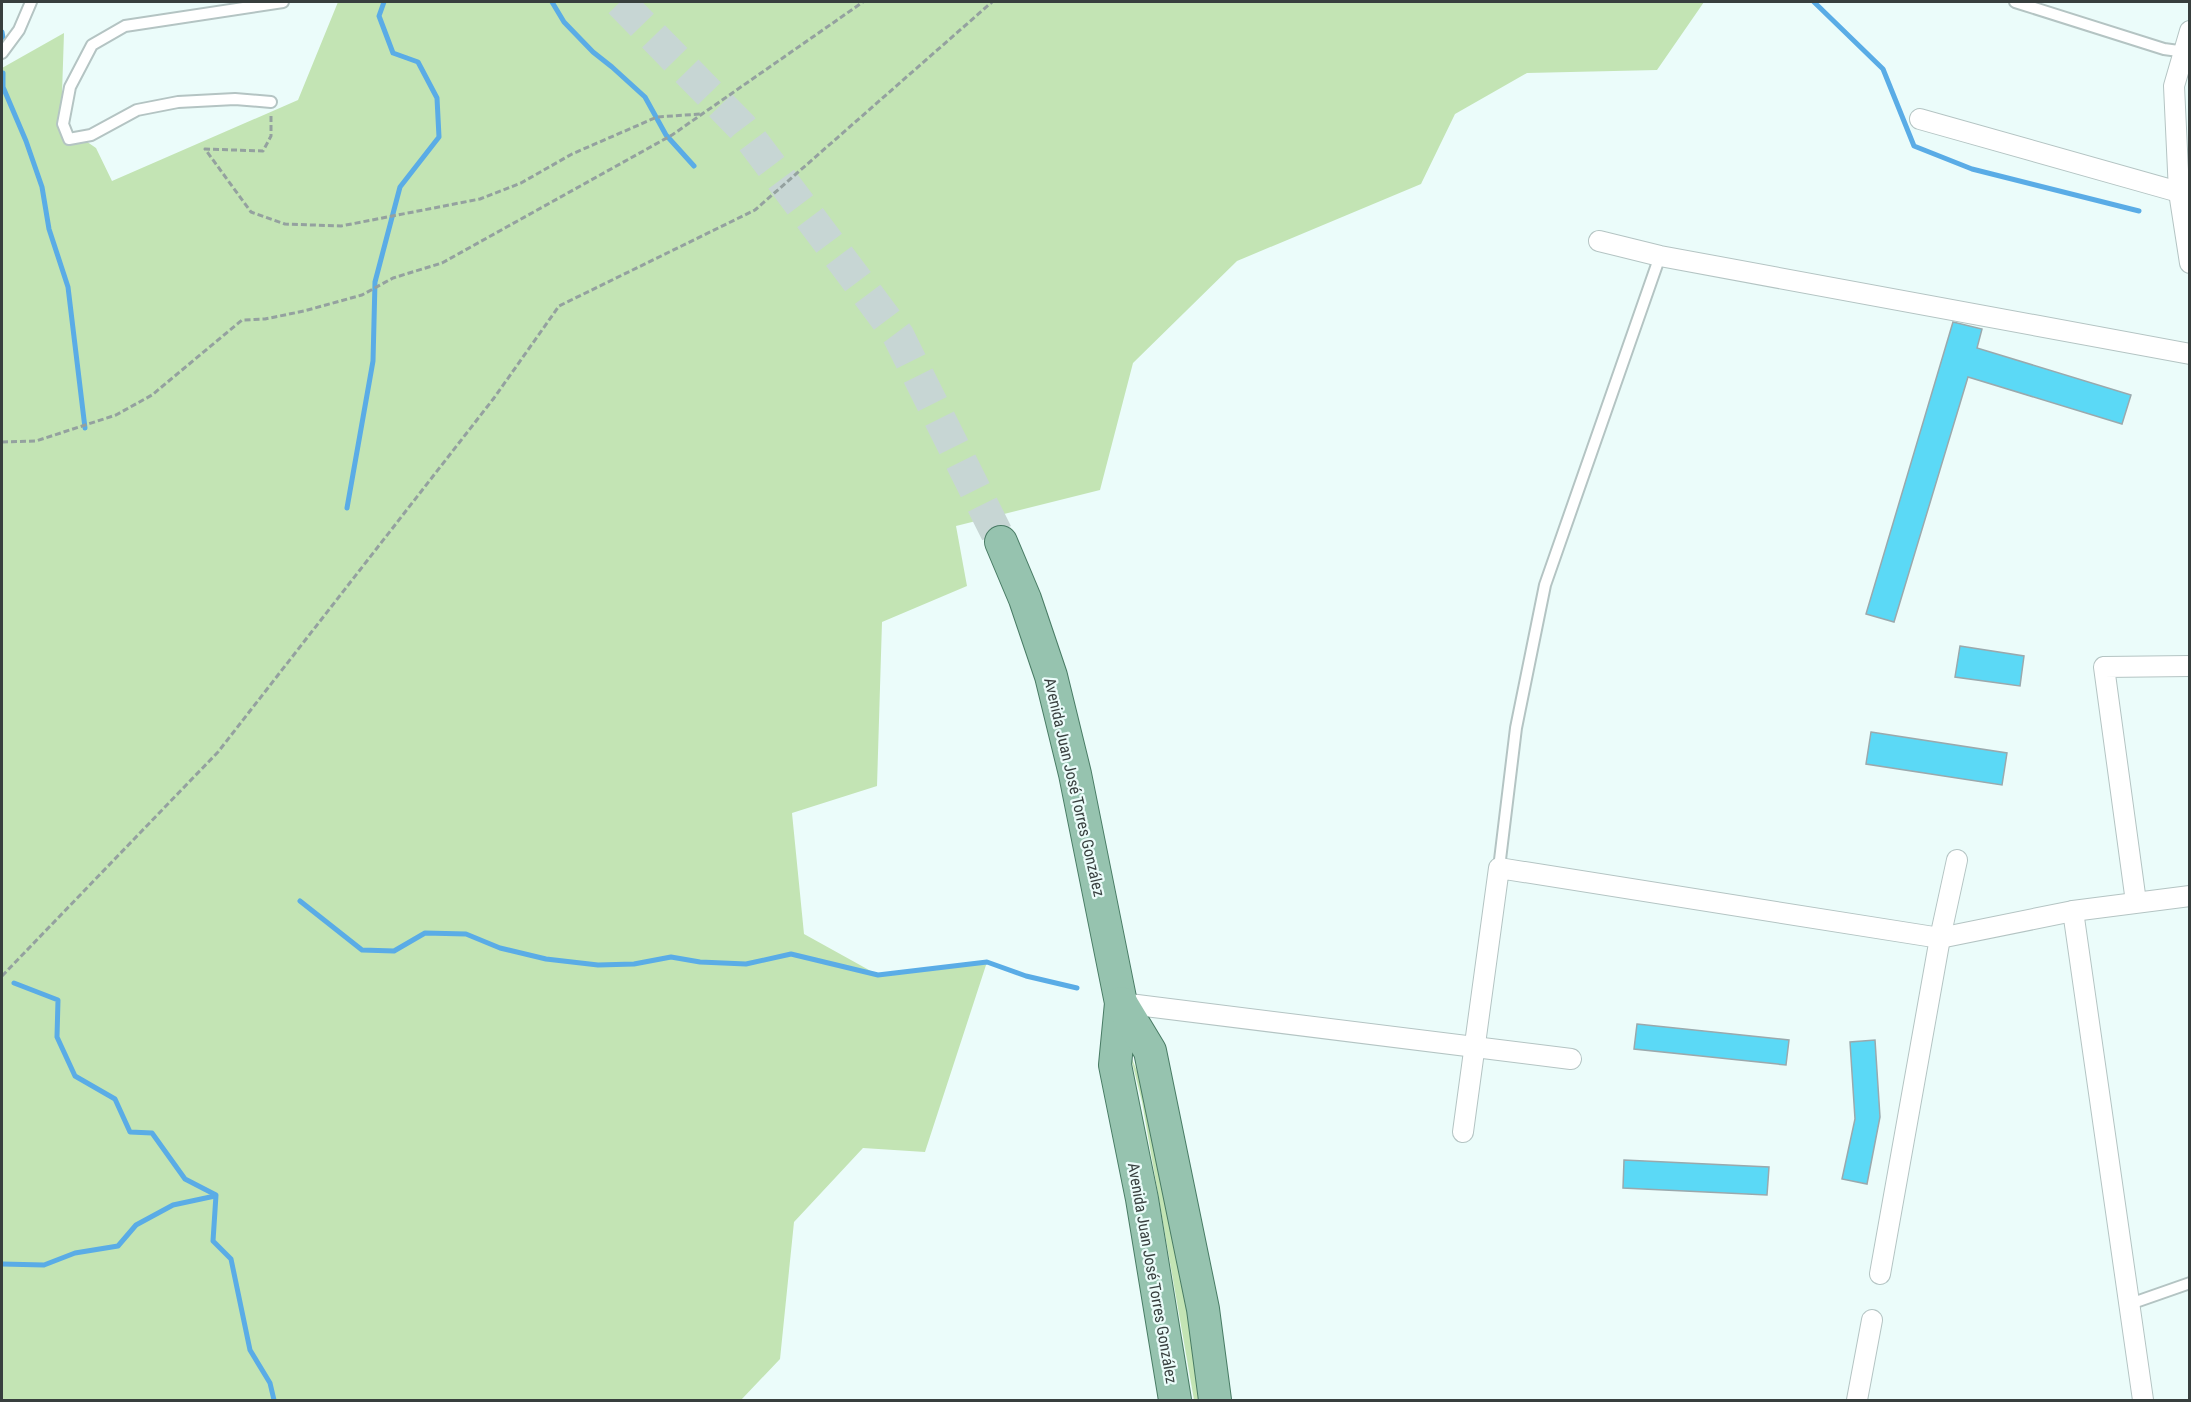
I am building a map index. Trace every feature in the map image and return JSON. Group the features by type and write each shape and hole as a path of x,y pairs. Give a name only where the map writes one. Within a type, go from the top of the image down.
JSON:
{"main road":[{"name":"Avenida Juan José Torres González","path":"1000,542 1025,599 1052,676 1075,774 1121,1003 1115,1065 1142,1199 1175,1401"},
{"name":"Avenida Juan José Torres González","path":"1121,1003 1150,1051 1203,1309 1215,1401"}],"street":[{"path":"2190,31 2186,52 2174,86 2179,192 2190,263"},
{"path":"1920,119 2179,192"},
{"path":"1599,241 1660,256 2190,354"},
{"path":"2136,902 2104,667 2190,666"},
{"path":"1880,1274 1940,938 1957,860"},
{"path":"1463,1132 1499,868 1940,938 2073,911 2190,896"},
{"path":"2073,911 2143,1401"},
{"path":"1121,1003 1571,1059"},
{"path":"1857,1401 1872,1320"}],"lane":[{"path":"2,53 19,30 31,2"},
{"path":"271,102 235,99 178,102 137,110 91,135 69,139 63,124 70,87 92,45 125,26 283,2"},
{"path":"2015,2 2164,49 2186,52"},
{"path":"1499,868 1516,728 1545,585 1660,256"},
{"path":"2130,1304 2190,1283"}],"path":[{"path":"2,442 36,441 116,415 152,395 242,320 265,319 294,313 362,295 393,278 442,263 668,137 863,2"},
{"path":"2,976 218,752 494,398 559,306 755,210 992,2"},
{"path":"271,102 271,136 263,151 205,149 251,212 285,224 340,226 480,199 521,183 572,154 657,117 702,114"}],"green space":[{"path":"338,2 1704,2 1657,70 1527,73 1455,114 1421,184 1237,261 1133,363 1100,490 956,526 967,586 882,622 877,786 792,813 804,934 878,975 987,962 925,1152 863,1148 794,1222 780,1359 741,1400 2,1400 2,68 64,33 61,124 96,148 112,181 298,100"},
{"path":"1130,1054 1155,1115 1208,1400 1194,1400 1142,1102"}],"building":[{"path":"1953,322 1982,329 1977,348 2131,395 2122,424 1968,377 1894,622 1866,614"},
{"path":"1960,646 2024,656 2020,686 1955,677"},
{"path":"1871,732 2007,753 2002,785 1866,764"},
{"path":"1637,1024 1789,1040 1786,1065 1634,1049"},
{"path":"1875,1040 1880,1117 1867,1184 1842,1179 1855,1119 1850,1042"},
{"path":"1624,1160 1769,1167 1767,1195 1623,1188"}],"waterway":[{"path":"347,508 373,361 375,282 400,187 439,137 437,98 418,62 393,53 379,16 384,2"},
{"path":"552,2 564,22 593,52 645,97 666,135 694,166"},
{"path":"1814,2 1883,69 1914,146 1972,169 2139,211"},
{"path":"2,32 3,38"},
{"path":"3,73 3,87 26,141 42,187 49,229 68,287 85,428"},
{"path":"300,901 362,950 394,951 425,933 466,934 500,948 546,959 598,965 634,964 671,957 700,962 746,964 791,954 878,975 987,962 1026,976 1077,988"},
{"path":"14,983 58,1000 57,1037 75,1076 115,1099 130,1132 152,1133 185,1179 216,1195 213,1241 231,1259 250,1350 270,1383 274,1400"},
{"path":"2,1264 44,1265 75,1253 118,1246 136,1225 173,1205 215,1196"}],"tunnel":[{"path":"620,2 742,127 898,335 1001,542"}]}
